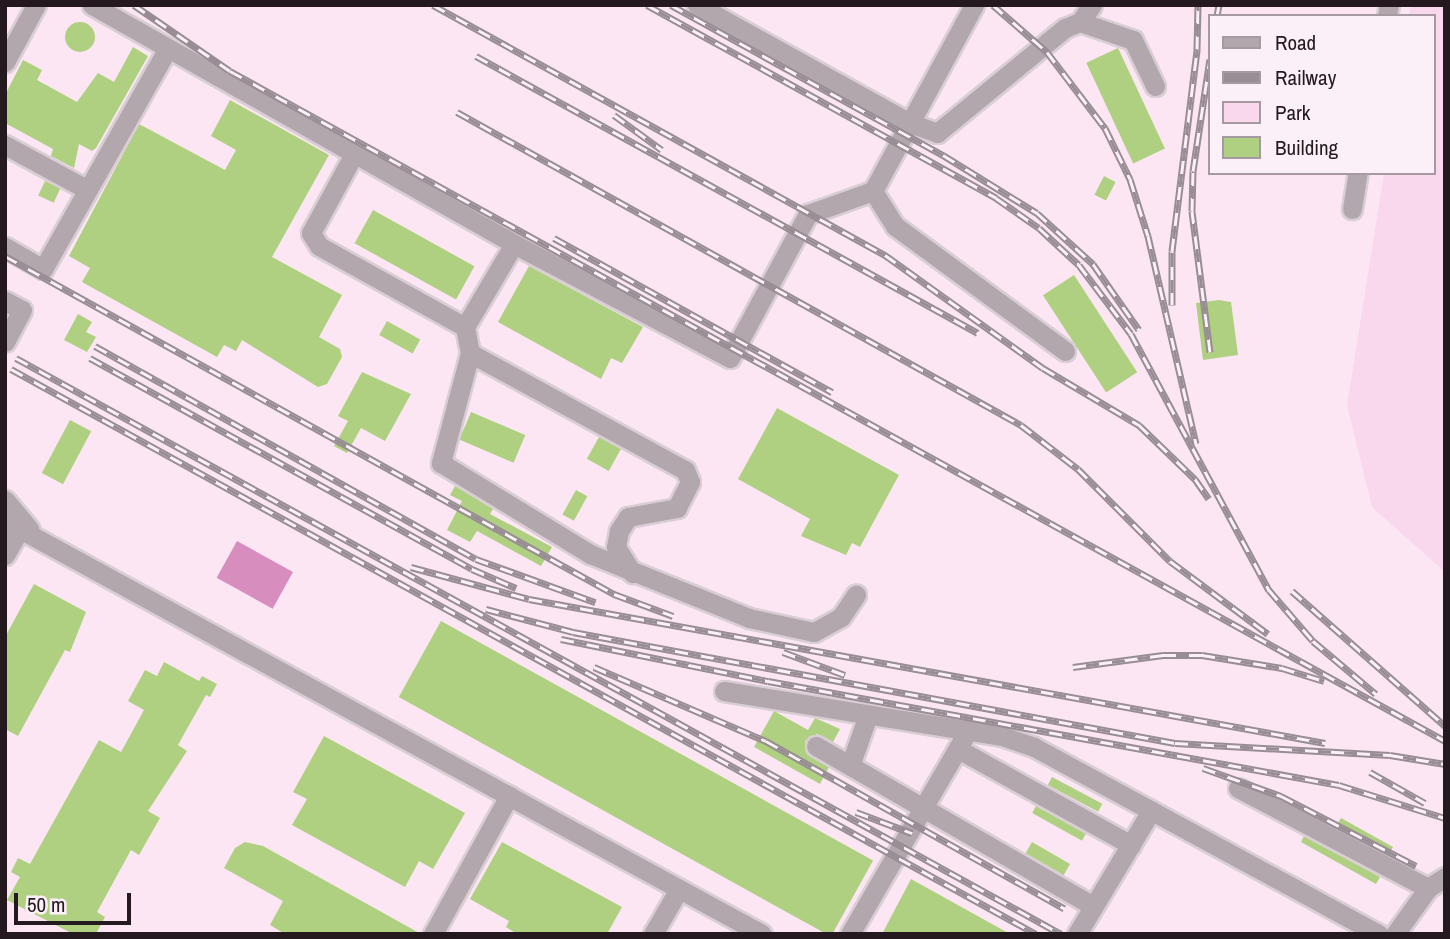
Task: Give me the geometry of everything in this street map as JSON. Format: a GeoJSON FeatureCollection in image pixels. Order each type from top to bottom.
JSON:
{"type":"FeatureCollection","features":[{"type":"Feature","properties":{"kind":"lane"},"geometry":{"type":"LineString","coordinates":[[5,62],[36,5]]}},
{"type":"Feature","properties":{"kind":"lane"},"geometry":{"type":"LineString","coordinates":[[92,5],[167,50],[514,244],[730,358],[762,292],[808,214],[873,191],[974,5]]}},
{"type":"Feature","properties":{"kind":"lane"},"geometry":{"type":"LineString","coordinates":[[697,5],[910,123],[937,133],[1065,28],[1080,22],[1093,5]]}},
{"type":"Feature","properties":{"kind":"lane"},"geometry":{"type":"LineString","coordinates":[[1080,22],[1133,40],[1155,86]]}},
{"type":"Feature","properties":{"kind":"lane"},"geometry":{"type":"LineString","coordinates":[[5,247],[43,269],[167,50]]}},
{"type":"Feature","properties":{"kind":"lane"},"geometry":{"type":"LineString","coordinates":[[5,145],[89,190]]}},
{"type":"Feature","properties":{"kind":"lane"},"geometry":{"type":"LineString","coordinates":[[354,155],[311,233],[319,246],[465,327]]}},
{"type":"Feature","properties":{"kind":"lane"},"geometry":{"type":"LineString","coordinates":[[1352,209],[1359,175]]}},
{"type":"Feature","properties":{"kind":"lane"},"geometry":{"type":"LineString","coordinates":[[873,191],[895,226],[1065,351]]}},
{"type":"Feature","properties":{"kind":"lane"},"geometry":{"type":"LineString","coordinates":[[514,244],[465,327],[470,353],[441,463],[521,515],[634,575],[749,618],[814,632],[841,617],[856,595]]}},
{"type":"Feature","properties":{"kind":"lane"},"geometry":{"type":"LineString","coordinates":[[5,301],[22,310],[5,342]]}},
{"type":"Feature","properties":{"kind":"lane"},"geometry":{"type":"LineString","coordinates":[[470,353],[685,470],[690,482],[677,508],[628,517],[619,531],[616,547],[622,564],[634,575]]}},
{"type":"Feature","properties":{"kind":"lane"},"geometry":{"type":"LineString","coordinates":[[5,500],[21,529],[762,934]]}},
{"type":"Feature","properties":{"kind":"lane"},"geometry":{"type":"LineString","coordinates":[[5,555],[21,529]]}},
{"type":"Feature","properties":{"kind":"lane"},"geometry":{"type":"LineString","coordinates":[[724,691],[868,715],[962,740],[1131,845]]}},
{"type":"Feature","properties":{"kind":"lane"},"geometry":{"type":"LineString","coordinates":[[850,766],[868,715]]}},
{"type":"Feature","properties":{"kind":"lane"},"geometry":{"type":"LineString","coordinates":[[962,740],[1002,736],[1034,747],[1378,934]]}},
{"type":"Feature","properties":{"kind":"lane"},"geometry":{"type":"LineString","coordinates":[[850,934],[962,740]]}},
{"type":"Feature","properties":{"kind":"lane"},"geometry":{"type":"LineString","coordinates":[[816,746],[1093,906]]}},
{"type":"Feature","properties":{"kind":"lane"},"geometry":{"type":"LineString","coordinates":[[1238,788],[1427,888]]}},
{"type":"Feature","properties":{"kind":"lane"},"geometry":{"type":"LineString","coordinates":[[433,934],[509,796]]}},
{"type":"Feature","properties":{"kind":"lane"},"geometry":{"type":"LineString","coordinates":[[1077,934],[1151,811]]}},
{"type":"Feature","properties":{"kind":"lane"},"geometry":{"type":"LineString","coordinates":[[1395,934],[1427,888],[1445,877]]}},
{"type":"Feature","properties":{"kind":"lane"},"geometry":{"type":"LineString","coordinates":[[653,934],[679,889]]}},
{"type":"Feature","properties":{"kind":"shaded area"},"geometry":{"type":"Polygon","coordinates":[[[5,5],[1411,5],[1409,14],[1208,14],[1208,175],[1384,175],[1347,405],[1445,572],[1445,934],[5,934],[5,5]]]}},
{"type":"Feature","properties":{"kind":"shaded area"},"geometry":{"type":"Polygon","coordinates":[[[237,541],[293,572],[273,609],[217,578],[237,541]]]}},
{"type":"Feature","properties":{"kind":"green space"},"geometry":{"type":"Polygon","coordinates":[[[1411,5],[1445,5],[1445,572],[1372,507],[1347,405],[1384,175],[1436,175],[1436,14],[1409,14],[1411,5]]]}},
{"type":"Feature","properties":{"kind":"building"},"geometry":{"type":"Polygon","coordinates":[[[80,22],[91,26],[95,37],[91,48],[80,52],[69,48],[65,37],[69,26],[80,22]]]}},
{"type":"Feature","properties":{"kind":"building"},"geometry":{"type":"Polygon","coordinates":[[[133,47],[148,56],[96,148],[92,151],[79,144],[74,168],[51,156],[53,149],[5,123],[5,95],[23,60],[42,70],[37,80],[77,102],[98,73],[114,82],[133,47]]]}},
{"type":"Feature","properties":{"kind":"building"},"geometry":{"type":"Polygon","coordinates":[[[1118,48],[1165,149],[1133,163],[1086,63],[1118,48]]]}},
{"type":"Feature","properties":{"kind":"building"},"geometry":{"type":"Polygon","coordinates":[[[230,100],[329,155],[272,257],[342,295],[319,337],[340,349],[342,357],[327,384],[318,387],[242,340],[236,351],[224,345],[217,357],[82,282],[90,268],[69,256],[139,124],[225,170],[236,150],[211,136],[230,100]]]}},
{"type":"Feature","properties":{"kind":"building"},"geometry":{"type":"Polygon","coordinates":[[[1104,176],[1116,182],[1106,201],[1094,195],[1104,176]]]}},
{"type":"Feature","properties":{"kind":"building"},"geometry":{"type":"Polygon","coordinates":[[[45,181],[60,188],[54,203],[38,196],[45,181]]]}},
{"type":"Feature","properties":{"kind":"building"},"geometry":{"type":"Polygon","coordinates":[[[373,210],[474,266],[456,299],[355,243],[373,210]]]}},
{"type":"Feature","properties":{"kind":"building"},"geometry":{"type":"Polygon","coordinates":[[[529,266],[643,327],[622,363],[611,358],[601,379],[498,322],[529,266]]]}},
{"type":"Feature","properties":{"kind":"building"},"geometry":{"type":"Polygon","coordinates":[[[1074,275],[1137,372],[1106,392],[1043,295],[1074,275]]]}},
{"type":"Feature","properties":{"kind":"building"},"geometry":{"type":"Polygon","coordinates":[[[1219,300],[1231,302],[1238,355],[1203,360],[1196,303],[1219,300]]]}},
{"type":"Feature","properties":{"kind":"building"},"geometry":{"type":"Polygon","coordinates":[[[78,314],[92,322],[86,332],[96,337],[87,352],[64,340],[78,314]]]}},
{"type":"Feature","properties":{"kind":"building"},"geometry":{"type":"Polygon","coordinates":[[[387,321],[420,339],[412,353],[379,335],[387,321]]]}},
{"type":"Feature","properties":{"kind":"building"},"geometry":{"type":"Polygon","coordinates":[[[362,372],[411,394],[385,441],[361,428],[347,453],[334,446],[348,421],[338,416],[362,372]]]}},
{"type":"Feature","properties":{"kind":"building"},"geometry":{"type":"Polygon","coordinates":[[[777,408],[899,475],[860,547],[852,543],[846,555],[801,536],[810,519],[738,479],[777,408]]]}},
{"type":"Feature","properties":{"kind":"building"},"geometry":{"type":"Polygon","coordinates":[[[471,412],[525,435],[514,463],[459,440],[471,412]]]}},
{"type":"Feature","properties":{"kind":"building"},"geometry":{"type":"Polygon","coordinates":[[[70,420],[91,431],[63,484],[42,473],[70,420]]]}},
{"type":"Feature","properties":{"kind":"building"},"geometry":{"type":"Polygon","coordinates":[[[599,437],[621,449],[609,471],[587,459],[599,437]]]}},
{"type":"Feature","properties":{"kind":"building"},"geometry":{"type":"Polygon","coordinates":[[[455,486],[493,509],[490,514],[552,547],[541,566],[477,531],[470,542],[447,530],[462,501],[450,495],[455,486]]]}},
{"type":"Feature","properties":{"kind":"building"},"geometry":{"type":"Polygon","coordinates":[[[576,490],[587,496],[574,521],[562,514],[576,490]]]}},
{"type":"Feature","properties":{"kind":"building"},"geometry":{"type":"Polygon","coordinates":[[[34,584],[86,612],[70,652],[65,650],[18,736],[5,729],[5,637],[34,584]]]}},
{"type":"Feature","properties":{"kind":"building"},"geometry":{"type":"Polygon","coordinates":[[[441,621],[873,860],[832,934],[826,934],[399,697],[441,621]]]}},
{"type":"Feature","properties":{"kind":"building"},"geometry":{"type":"Polygon","coordinates":[[[164,662],[199,681],[202,676],[217,684],[210,697],[206,695],[178,745],[187,751],[148,811],[160,818],[139,855],[131,850],[97,912],[105,917],[96,934],[73,934],[7,900],[20,877],[11,872],[18,858],[30,864],[99,740],[121,752],[144,710],[128,701],[145,670],[157,676],[164,662]]]}},
{"type":"Feature","properties":{"kind":"building"},"geometry":{"type":"Polygon","coordinates":[[[774,711],[808,730],[815,718],[840,729],[833,742],[817,734],[805,741],[806,753],[829,767],[820,784],[754,747],[774,711]]]}},
{"type":"Feature","properties":{"kind":"building"},"geometry":{"type":"Polygon","coordinates":[[[324,736],[465,813],[433,869],[419,861],[405,887],[292,825],[307,799],[293,792],[324,736]]]}},
{"type":"Feature","properties":{"kind":"building"},"geometry":{"type":"Polygon","coordinates":[[[1052,777],[1102,804],[1098,812],[1048,785],[1052,777]]]}},
{"type":"Feature","properties":{"kind":"building"},"geometry":{"type":"Polygon","coordinates":[[[1036,806],[1086,834],[1082,841],[1032,813],[1036,806]]]}},
{"type":"Feature","properties":{"kind":"building"},"geometry":{"type":"Polygon","coordinates":[[[1341,818],[1393,847],[1389,854],[1336,826],[1341,818]]]}},
{"type":"Feature","properties":{"kind":"building"},"geometry":{"type":"Polygon","coordinates":[[[1304,836],[1380,877],[1376,884],[1301,842],[1304,836]]]}},
{"type":"Feature","properties":{"kind":"building"},"geometry":{"type":"Polygon","coordinates":[[[245,842],[263,846],[421,934],[285,934],[270,925],[283,901],[224,868],[235,848],[245,842]]]}},
{"type":"Feature","properties":{"kind":"building"},"geometry":{"type":"Polygon","coordinates":[[[502,842],[622,907],[607,934],[517,934],[506,927],[509,921],[470,899],[502,842]]]}},
{"type":"Feature","properties":{"kind":"building"},"geometry":{"type":"Polygon","coordinates":[[[1032,842],[1070,864],[1064,875],[1026,853],[1032,842]]]}},
{"type":"Feature","properties":{"kind":"building"},"geometry":{"type":"Polygon","coordinates":[[[911,879],[1010,934],[882,934],[911,879]]]}},
{"type":"Feature","properties":{"kind":"railway"},"geometry":{"type":"LineString","coordinates":[[134,5],[230,71],[1445,741]]}},
{"type":"Feature","properties":{"kind":"railway"},"geometry":{"type":"LineString","coordinates":[[433,5],[885,255],[1043,368],[1139,425],[1195,479],[1209,499]]}},
{"type":"Feature","properties":{"kind":"railway"},"geometry":{"type":"LineString","coordinates":[[647,5],[996,198],[1039,228],[1079,265],[1131,334],[1269,590],[1313,641],[1376,694]]}},
{"type":"Feature","properties":{"kind":"railway"},"geometry":{"type":"LineString","coordinates":[[671,5],[943,155],[1037,213],[1093,264],[1139,330]]}},
{"type":"Feature","properties":{"kind":"railway"},"geometry":{"type":"LineString","coordinates":[[993,5],[1047,52],[1105,128],[1130,179],[1148,236],[1196,444]]}},
{"type":"Feature","properties":{"kind":"railway"},"geometry":{"type":"LineString","coordinates":[[1172,305],[1172,251],[1197,49],[1198,5]]}},
{"type":"Feature","properties":{"kind":"railway"},"geometry":{"type":"LineString","coordinates":[[1217,14],[1219,5]]}},
{"type":"Feature","properties":{"kind":"railway"},"geometry":{"type":"LineString","coordinates":[[476,56],[978,333]]}},
{"type":"Feature","properties":{"kind":"railway"},"geometry":{"type":"LineString","coordinates":[[1208,72],[1193,171],[1192,211],[1210,352]]}},
{"type":"Feature","properties":{"kind":"railway"},"geometry":{"type":"LineString","coordinates":[[457,112],[1021,425],[1078,469],[1170,561],[1268,634]]}},
{"type":"Feature","properties":{"kind":"railway"},"geometry":{"type":"LineString","coordinates":[[614,115],[662,150]]}},
{"type":"Feature","properties":{"kind":"railway"},"geometry":{"type":"LineString","coordinates":[[554,238],[832,392]]}},
{"type":"Feature","properties":{"kind":"railway"},"geometry":{"type":"LineString","coordinates":[[5,256],[614,594],[673,616]]}},
{"type":"Feature","properties":{"kind":"railway"},"geometry":{"type":"LineString","coordinates":[[95,346],[476,559],[595,602]]}},
{"type":"Feature","properties":{"kind":"railway"},"geometry":{"type":"LineString","coordinates":[[16,358],[1061,934]]}},
{"type":"Feature","properties":{"kind":"railway"},"geometry":{"type":"LineString","coordinates":[[90,358],[472,569],[516,588]]}},
{"type":"Feature","properties":{"kind":"railway"},"geometry":{"type":"LineString","coordinates":[[11,369],[1036,934]]}},
{"type":"Feature","properties":{"kind":"railway"},"geometry":{"type":"LineString","coordinates":[[411,567],[529,599],[1325,743]]}},
{"type":"Feature","properties":{"kind":"railway"},"geometry":{"type":"LineString","coordinates":[[1292,591],[1445,726]]}},
{"type":"Feature","properties":{"kind":"railway"},"geometry":{"type":"LineString","coordinates":[[486,609],[573,632],[1175,743],[1390,755],[1445,764]]}},
{"type":"Feature","properties":{"kind":"railway"},"geometry":{"type":"LineString","coordinates":[[561,639],[768,681],[1339,785],[1445,818]]}},
{"type":"Feature","properties":{"kind":"railway"},"geometry":{"type":"LineString","coordinates":[[783,652],[845,675]]}},
{"type":"Feature","properties":{"kind":"railway"},"geometry":{"type":"LineString","coordinates":[[1073,667],[1163,655],[1202,655],[1282,668],[1324,681]]}},
{"type":"Feature","properties":{"kind":"railway"},"geometry":{"type":"LineString","coordinates":[[594,667],[766,741],[1064,908]]}},
{"type":"Feature","properties":{"kind":"railway"},"geometry":{"type":"LineString","coordinates":[[1203,768],[1281,796],[1416,866]]}},
{"type":"Feature","properties":{"kind":"railway"},"geometry":{"type":"LineString","coordinates":[[1370,772],[1425,803]]}},
{"type":"Feature","properties":{"kind":"railway"},"geometry":{"type":"LineString","coordinates":[[856,812],[912,833]]}}]}
